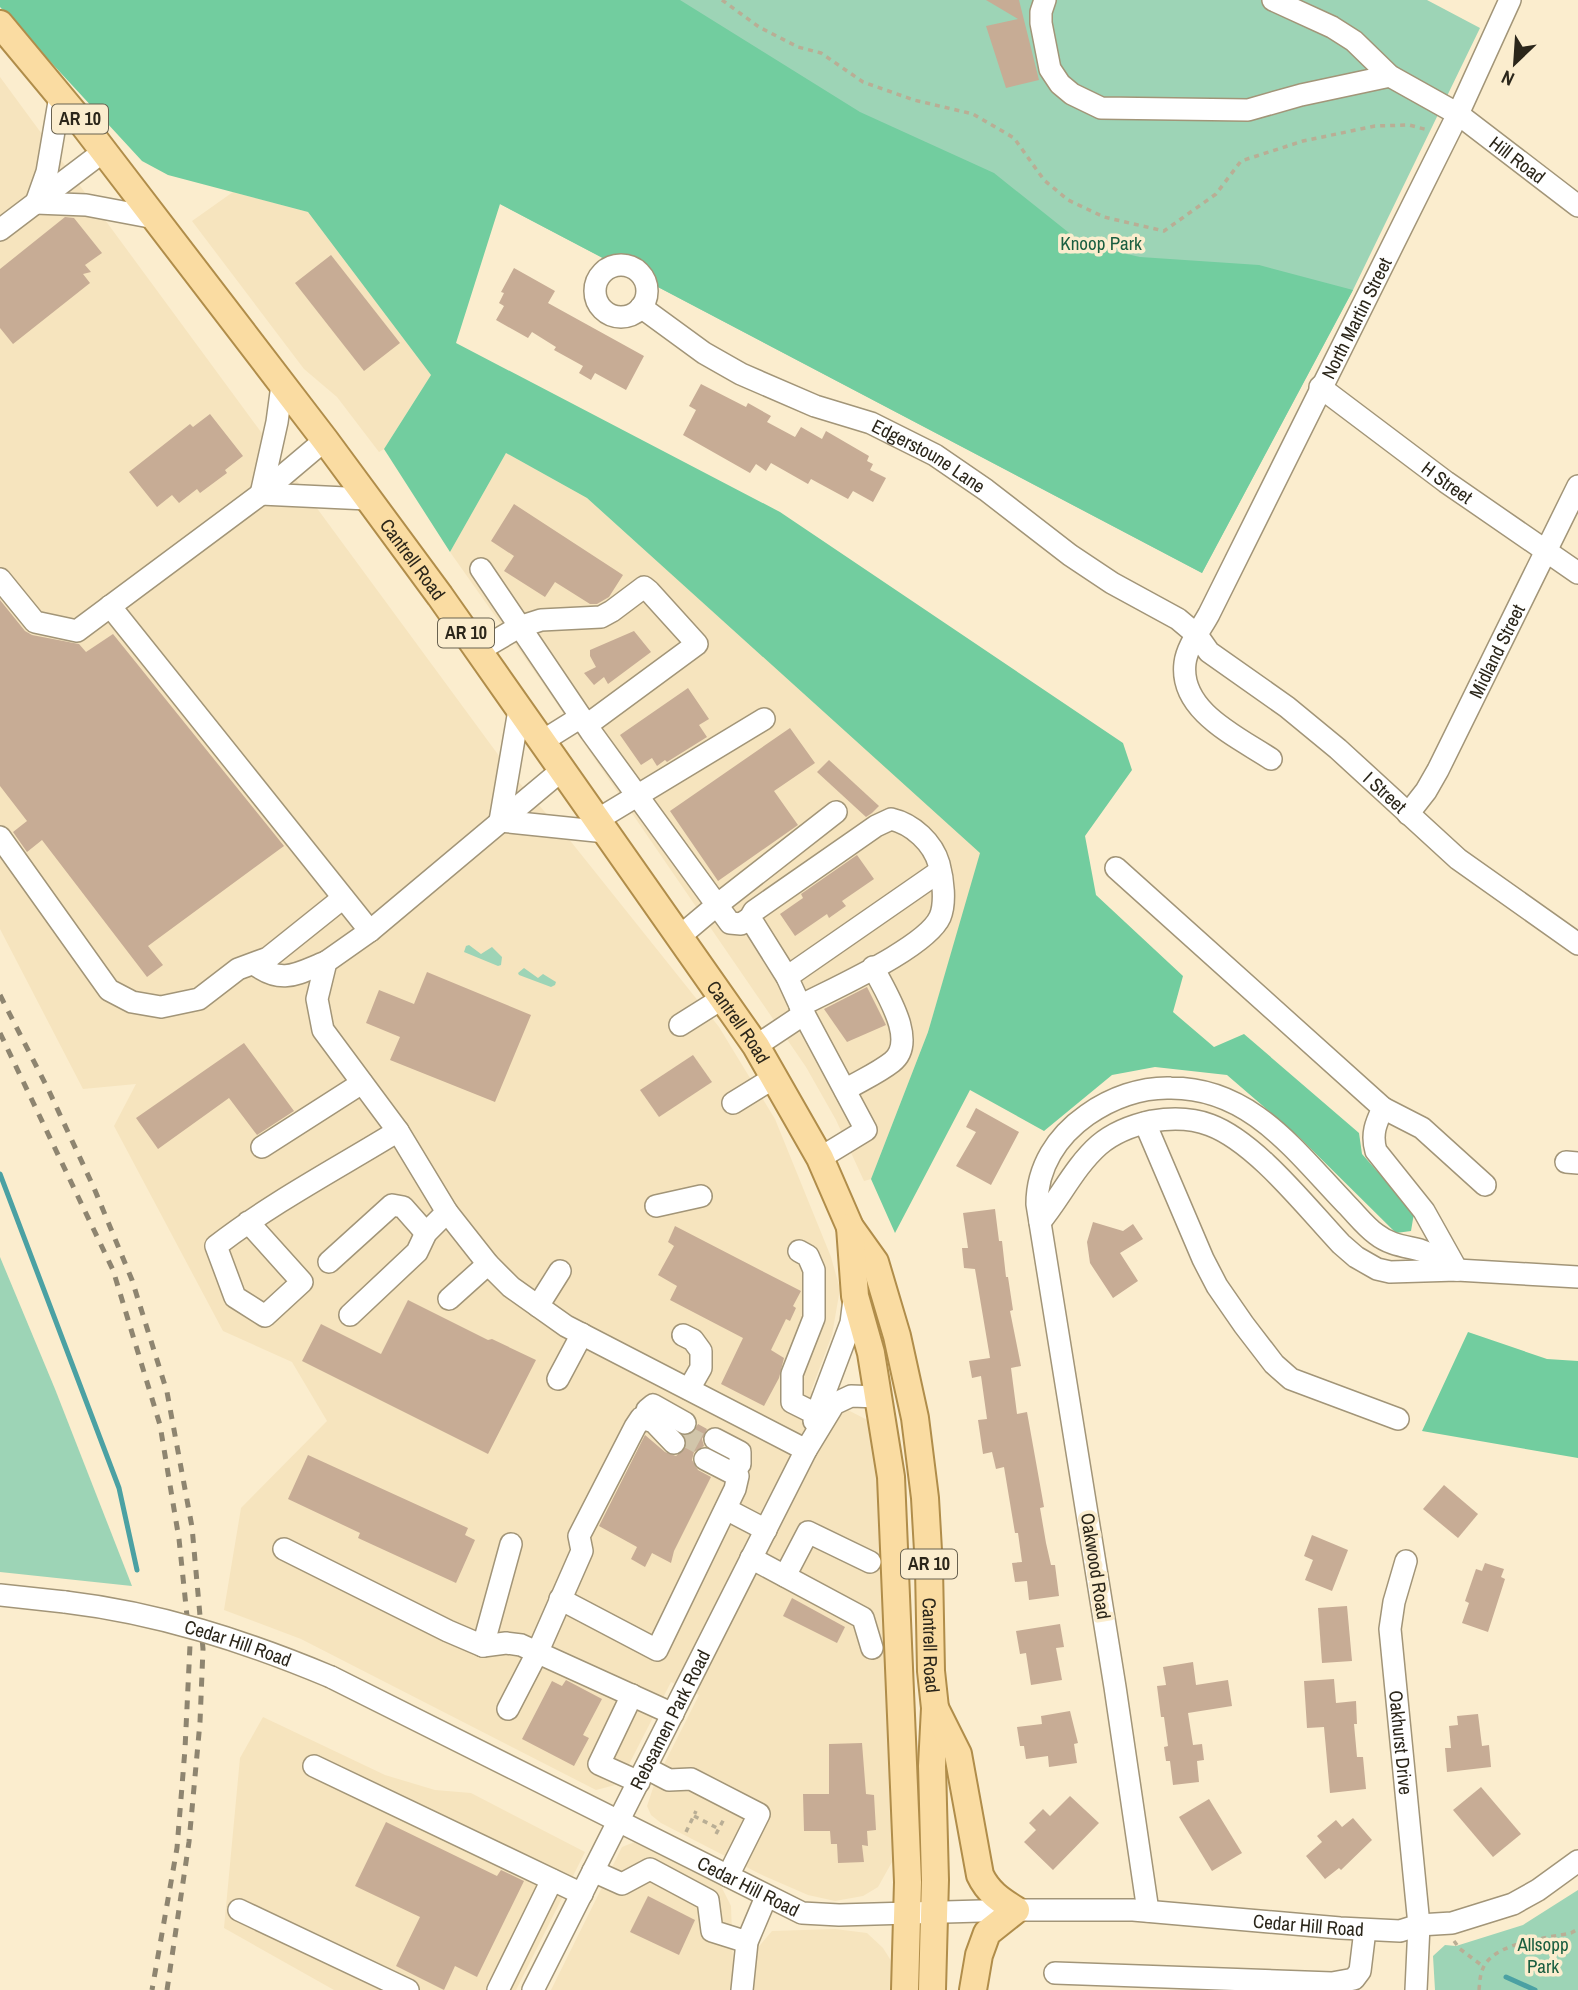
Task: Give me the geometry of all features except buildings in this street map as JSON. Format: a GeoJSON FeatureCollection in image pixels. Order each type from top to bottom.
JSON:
{"type":"FeatureCollection","features":[{"type":"Feature","properties":{"kind":"main road","name":"Cantrell Road"},"geometry":{"type":"LineString","coordinates":[[0,24],[61,96],[325,440],[562,769],[756,1046],[820,1158],[850,1227],[875,1262],[897,1336],[922,1463],[935,1709],[932,1766],[932,1990]]}},
{"type":"Feature","properties":{"kind":"main road","name":"Cantrell Road"},"geometry":{"type":"LineString","coordinates":[[850,1227],[855,1296],[880,1397],[891,1477],[907,1868],[905,1990]]}},
{"type":"Feature","properties":{"kind":"main road"},"geometry":{"type":"LineString","coordinates":[[935,1709],[958,1754],[980,1875],[995,1896],[1016,1910],[987,1933],[979,1955],[973,1990]]}},
{"type":"Feature","properties":{"kind":"street"},"geometry":{"type":"LineString","coordinates":[[1045,0],[1041,23],[1050,69],[1060,84],[1072,94],[1101,108],[1248,110],[1390,76]]}},
{"type":"Feature","properties":{"kind":"street","name":"Hill Road"},"geometry":{"type":"LineString","coordinates":[[1273,0],[1332,27],[1354,41],[1390,76],[1458,114],[1578,206]]}},
{"type":"Feature","properties":{"kind":"street","name":"North Martin Street"},"geometry":{"type":"LineString","coordinates":[[1271,759],[1207,716],[1193,699],[1186,681],[1185,664],[1197,635],[1446,139],[1510,0]]}},
{"type":"Feature","properties":{"kind":"street"},"geometry":{"type":"LineString","coordinates":[[36,202],[47,172],[61,96]]}},
{"type":"Feature","properties":{"kind":"street"},"geometry":{"type":"LineString","coordinates":[[0,230],[104,152]]}},
{"type":"Feature","properties":{"kind":"street"},"geometry":{"type":"LineString","coordinates":[[36,202],[86,205],[155,218]]}},
{"type":"Feature","properties":{"kind":"street","name":"Edgerstoune Lane"},"geometry":{"type":"LineString","coordinates":[[641,307],[704,353],[741,374],[815,406],[870,423],[935,455],[986,490],[1070,555],[1112,583],[1178,619],[1197,635]]}},
{"type":"Feature","properties":{"kind":"street"},"geometry":{"type":"LineString","coordinates":[[261,494],[282,386]]}},
{"type":"Feature","properties":{"kind":"street","name":"H Street"},"geometry":{"type":"LineString","coordinates":[[1321,387],[1545,553],[1578,573]]}},
{"type":"Feature","properties":{"kind":"street"},"geometry":{"type":"LineString","coordinates":[[0,579],[35,622],[77,631],[261,494],[325,440]]}},
{"type":"Feature","properties":{"kind":"street","name":"Midland Street"},"geometry":{"type":"LineString","coordinates":[[1408,814],[1438,770],[1578,486]]}},
{"type":"Feature","properties":{"kind":"street"},"geometry":{"type":"LineString","coordinates":[[261,494],[366,499]]}},
{"type":"Feature","properties":{"kind":"street"},"geometry":{"type":"LineString","coordinates":[[481,569],[584,721],[730,923],[741,924],[750,918],[754,911],[876,826],[891,819],[907,825],[936,852],[943,898],[941,916],[923,938],[802,1010],[756,1046]]}},
{"type":"Feature","properties":{"kind":"street"},"geometry":{"type":"LineString","coordinates":[[478,651],[519,627],[541,620],[601,617],[644,587],[698,644],[584,721],[541,742]]}},
{"type":"Feature","properties":{"kind":"street"},"geometry":{"type":"LineString","coordinates":[[110,606],[370,931]]}},
{"type":"Feature","properties":{"kind":"street","name":"I Street"},"geometry":{"type":"LineString","coordinates":[[1197,635],[1209,652],[1287,707],[1387,793],[1458,859],[1578,944]]}},
{"type":"Feature","properties":{"kind":"street"},"geometry":{"type":"LineString","coordinates":[[500,821],[519,710]]}},
{"type":"Feature","properties":{"kind":"street"},"geometry":{"type":"LineString","coordinates":[[500,821],[601,826],[639,796],[764,719]]}},
{"type":"Feature","properties":{"kind":"street"},"geometry":{"type":"LineString","coordinates":[[254,964],[269,974],[292,976],[326,962],[370,931],[562,769]]}},
{"type":"Feature","properties":{"kind":"street"},"geometry":{"type":"LineString","coordinates":[[679,937],[836,812]]}},
{"type":"Feature","properties":{"kind":"street"},"geometry":{"type":"LineString","coordinates":[[0,836],[109,990],[132,1002],[161,1007],[200,999],[238,969],[268,958],[343,898]]}},
{"type":"Feature","properties":{"kind":"street"},"geometry":{"type":"LineString","coordinates":[[1116,868],[1383,1108],[1422,1128],[1485,1185]]}},
{"type":"Feature","properties":{"kind":"street"},"geometry":{"type":"LineString","coordinates":[[787,978],[940,871]]}},
{"type":"Feature","properties":{"kind":"street"},"geometry":{"type":"LineString","coordinates":[[750,918],[787,978],[866,1130],[820,1158]]}},
{"type":"Feature","properties":{"kind":"street"},"geometry":{"type":"LineString","coordinates":[[326,962],[317,999],[323,1030],[437,1180],[447,1212],[488,1264],[511,1287],[582,1334],[806,1450]]}},
{"type":"Feature","properties":{"kind":"street"},"geometry":{"type":"LineString","coordinates":[[845,1090],[893,1061],[902,1048],[904,1035],[873,967]]}},
{"type":"Feature","properties":{"kind":"street"},"geometry":{"type":"LineString","coordinates":[[680,1025],[723,998]]}},
{"type":"Feature","properties":{"kind":"street"},"geometry":{"type":"LineString","coordinates":[[733,1103],[775,1077]]}},
{"type":"Feature","properties":{"kind":"street"},"geometry":{"type":"LineString","coordinates":[[262,1147],[362,1083]]}},
{"type":"Feature","properties":{"kind":"street","name":"Oakwood Road"},"geometry":{"type":"LineString","coordinates":[[1148,1911],[1040,1222],[1037,1194],[1041,1174],[1050,1154],[1078,1121],[1107,1102],[1163,1087],[1207,1092],[1232,1100],[1265,1121],[1375,1233],[1404,1248],[1421,1250],[1457,1270]]}},
{"type":"Feature","properties":{"kind":"street"},"geometry":{"type":"LineString","coordinates":[[1383,1108],[1374,1129],[1376,1151],[1424,1211],[1457,1270]]}},
{"type":"Feature","properties":{"kind":"street","name":"Oakwood Road"},"geometry":{"type":"LineString","coordinates":[[1040,1222],[1097,1147],[1130,1127],[1185,1120],[1199,1122],[1224,1132],[1254,1154],[1341,1244],[1356,1257],[1377,1269],[1403,1273],[1457,1270],[1578,1277]]}},
{"type":"Feature","properties":{"kind":"street"},"geometry":{"type":"LineString","coordinates":[[1145,1123],[1203,1259],[1237,1315],[1274,1364],[1291,1379],[1398,1419]]}},
{"type":"Feature","properties":{"kind":"street"},"geometry":{"type":"LineString","coordinates":[[248,1222],[398,1131]]}},
{"type":"Feature","properties":{"kind":"street"},"geometry":{"type":"LineString","coordinates":[[656,1206],[701,1196]]}},
{"type":"Feature","properties":{"kind":"street"},"geometry":{"type":"LineString","coordinates":[[330,1262],[392,1205],[403,1207],[426,1233]]}},
{"type":"Feature","properties":{"kind":"street"},"geometry":{"type":"LineString","coordinates":[[350,1315],[417,1252],[426,1233],[447,1212]]}},
{"type":"Feature","properties":{"kind":"street"},"geometry":{"type":"LineString","coordinates":[[799,1251],[808,1256],[814,1269],[814,1318],[792,1374],[792,1402],[816,1414]]}},
{"type":"Feature","properties":{"kind":"street"},"geometry":{"type":"LineString","coordinates":[[449,1299],[488,1264]]}},
{"type":"Feature","properties":{"kind":"street"},"geometry":{"type":"LineString","coordinates":[[538,1306],[560,1271]]}},
{"type":"Feature","properties":{"kind":"street","name":"Rebsamen Park Road"},"geometry":{"type":"LineString","coordinates":[[806,1450],[816,1414],[851,1323],[855,1296]]}},
{"type":"Feature","properties":{"kind":"street"},"geometry":{"type":"LineString","coordinates":[[558,1379],[582,1334]]}},
{"type":"Feature","properties":{"kind":"street"},"geometry":{"type":"LineString","coordinates":[[683,1335],[693,1340],[701,1351],[701,1368],[689,1390]]}},
{"type":"Feature","properties":{"kind":"street","name":"Rebsamen Park Road"},"geometry":{"type":"LineString","coordinates":[[533,1990],[806,1450],[834,1404],[851,1396],[880,1397]]}},
{"type":"Feature","properties":{"kind":"street"},"geometry":{"type":"LineString","coordinates":[[509,1709],[582,1551],[579,1536],[644,1414],[654,1422],[680,1433]]}},
{"type":"Feature","properties":{"kind":"street"},"geometry":{"type":"LineString","coordinates":[[560,1600],[657,1650],[726,1509],[738,1476],[710,1449]]}},
{"type":"Feature","properties":{"kind":"street"},"geometry":{"type":"LineString","coordinates":[[726,1509],[766,1530]]}},
{"type":"Feature","properties":{"kind":"street"},"geometry":{"type":"LineString","coordinates":[[785,1576],[808,1532],[870,1562]]}},
{"type":"Feature","properties":{"kind":"street"},"geometry":{"type":"LineString","coordinates":[[483,1646],[511,1544]]}},
{"type":"Feature","properties":{"kind":"street"},"geometry":{"type":"LineString","coordinates":[[284,1549],[483,1646],[506,1643],[538,1651],[673,1714]]}},
{"type":"Feature","properties":{"kind":"street"},"geometry":{"type":"LineString","coordinates":[[751,1558],[863,1618],[872,1648]]}},
{"type":"Feature","properties":{"kind":"street","name":"Oakhurst Drive"},"geometry":{"type":"LineString","coordinates":[[1406,1561],[1394,1602],[1390,1629],[1419,1925],[1416,1990]]}},
{"type":"Feature","properties":{"kind":"street","name":"Cedar Hill Road"},"geometry":{"type":"LineString","coordinates":[[0,1595],[128,1611],[195,1628],[274,1653],[331,1677],[802,1913],[1148,1911],[1401,1931],[1419,1925],[1452,1923],[1513,1904],[1538,1890],[1578,1861]]}},
{"type":"Feature","properties":{"kind":"street"},"geometry":{"type":"LineString","coordinates":[[632,1695],[599,1764],[669,1780],[691,1779],[759,1814],[728,1876]]}},
{"type":"Feature","properties":{"kind":"street"},"geometry":{"type":"LineString","coordinates":[[314,1766],[582,1894]]}},
{"type":"Feature","properties":{"kind":"street"},"geometry":{"type":"LineString","coordinates":[[664,1875],[677,1850]]}},
{"type":"Feature","properties":{"kind":"street"},"geometry":{"type":"LineString","coordinates":[[593,1871],[622,1884],[650,1868],[708,1900],[712,1931],[747,1942]]}},
{"type":"Feature","properties":{"kind":"street"},"geometry":{"type":"LineString","coordinates":[[498,1990],[552,1880]]}},
{"type":"Feature","properties":{"kind":"street"},"geometry":{"type":"LineString","coordinates":[[742,1990],[747,1942],[766,1897]]}},
{"type":"Feature","properties":{"kind":"street"},"geometry":{"type":"LineString","coordinates":[[239,1910],[408,1990]]}},
{"type":"Feature","properties":{"kind":"street"},"geometry":{"type":"LineString","coordinates":[[1055,1973],[1332,1983],[1354,1979],[1360,1971],[1365,1930]]}},
{"type":"Feature","properties":{"kind":"path"},"geometry":{"type":"LineString","coordinates":[[722,0],[759,27],[798,47],[821,53],[863,82],[914,100],[973,114],[984,120],[1014,138],[1044,180],[1068,200],[1104,217],[1164,231],[1216,194],[1241,161],[1303,141],[1375,126],[1409,125],[1429,130],[1446,139]]}},
{"type":"Feature","properties":{"kind":"path"},"geometry":{"type":"LineString","coordinates":[[677,1850],[695,1814],[719,1829]]}},
{"type":"Feature","properties":{"kind":"path"},"geometry":{"type":"LineString","coordinates":[[1479,1990],[1488,1960],[1506,1947],[1571,1933],[1578,1929]]}},
{"type":"Feature","properties":{"kind":"path"},"geometry":{"type":"LineString","coordinates":[[1461,1938],[1453,1940],[1460,1949],[1484,1967]]}},
{"type":"Feature","properties":{"kind":"shaded area"},"geometry":{"type":"Polygon","coordinates":[[[0,77],[516,779],[572,843],[719,1027],[775,1119],[831,1257],[840,1289],[832,1335],[811,1391],[875,1424],[886,1538],[892,1862],[878,1887],[863,1896],[835,1901],[808,1895],[760,1874],[661,1823],[651,1815],[647,1806],[655,1782],[699,1695],[671,1682],[619,1784],[596,1790],[301,1639],[224,1610],[241,1508],[327,1421],[292,1362],[223,1331],[114,1126],[136,1084],[83,1089],[0,929],[0,77]]]}},
{"type":"Feature","properties":{"kind":"shaded area"},"geometry":{"type":"Polygon","coordinates":[[[233,192],[308,212],[431,375],[384,449],[379,452],[337,397],[304,369],[192,221],[233,192]]]}},
{"type":"Feature","properties":{"kind":"shaded area"},"geometry":{"type":"Polygon","coordinates":[[[506,453],[587,498],[981,853],[928,1032],[871,1179],[864,1181],[836,1120],[806,1067],[450,552],[506,453]]]}},
{"type":"Feature","properties":{"kind":"shaded area"},"geometry":{"type":"Polygon","coordinates":[[[263,1717],[385,1775],[435,1790],[471,1793],[585,1852],[516,1990],[334,1990],[224,1928],[240,1758],[263,1717]]]}},
{"type":"Feature","properties":{"kind":"shaded area"},"geometry":{"type":"Polygon","coordinates":[[[637,1841],[696,1868],[721,1886],[731,1906],[734,1990],[551,1990],[622,1847],[637,1841]]]}},
{"type":"Feature","properties":{"kind":"shaded area"},"geometry":{"type":"Polygon","coordinates":[[[835,1929],[867,1933],[883,1948],[895,1967],[896,1990],[750,1990],[755,1951],[772,1931],[835,1929]]]}},
{"type":"Feature","properties":{"kind":"green space","name":"Knoop Park"},"geometry":{"type":"Polygon","coordinates":[[[0,0],[1427,0],[1480,28],[1353,290],[1202,573],[500,204],[0,0]]]}},
{"type":"Feature","properties":{"kind":"green space","name":"Knoop Park"},"geometry":{"type":"Polygon","coordinates":[[[0,0],[680,0],[860,112],[994,173],[1083,244],[1140,257],[1259,265],[1353,290],[1202,573],[500,204],[456,343],[780,512],[1123,743],[1132,770],[1085,836],[1096,895],[1183,976],[1173,1012],[1214,1047],[1244,1034],[1359,1133],[1362,1154],[1414,1213],[1411,1231],[1396,1233],[1299,1137],[1227,1075],[1155,1067],[1112,1075],[1044,1131],[970,1090],[895,1233],[871,1179],[928,1032],[980,853],[587,498],[506,453],[450,552],[384,449],[431,375],[308,212],[168,175],[142,161],[0,7],[0,0]]]}},
{"type":"Feature","properties":{"kind":"green space"},"geometry":{"type":"Polygon","coordinates":[[[469,945],[481,954],[492,947],[502,957],[501,965],[464,952],[469,945]]]}},
{"type":"Feature","properties":{"kind":"green space"},"geometry":{"type":"Polygon","coordinates":[[[524,968],[538,978],[543,974],[556,982],[555,985],[551,987],[519,975],[524,968]]]}},
{"type":"Feature","properties":{"kind":"green space"},"geometry":{"type":"Polygon","coordinates":[[[0,1257],[55,1389],[132,1586],[0,1572],[0,1257]]]}},
{"type":"Feature","properties":{"kind":"green space"},"geometry":{"type":"Polygon","coordinates":[[[1468,1332],[1547,1359],[1578,1361],[1578,1458],[1422,1431],[1468,1332]]]}},
{"type":"Feature","properties":{"kind":"green space","name":"Allsopp Park"},"geometry":{"type":"Polygon","coordinates":[[[1578,1890],[1578,1990],[1435,1990],[1433,1956],[1445,1945],[1456,1946],[1523,1925],[1578,1890]]]}},
{"type":"Feature","properties":{"kind":"waterway"},"geometry":{"type":"LineString","coordinates":[[0,1174],[119,1488],[137,1570]]}},
{"type":"Feature","properties":{"kind":"waterway"},"geometry":{"type":"LineString","coordinates":[[1506,1977],[1535,1990]]}},
{"type":"Feature","properties":{"kind":"tunnel"},"geometry":{"type":"LineString","coordinates":[[680,1433],[710,1449]]}},
{"type":"Feature","properties":{"kind":"railway"},"geometry":{"type":"LineString","coordinates":[[0,995],[94,1188],[132,1280],[167,1392],[192,1527],[203,1649],[200,1722],[189,1842],[167,1990]]}},
{"type":"Feature","properties":{"kind":"railway"},"geometry":{"type":"LineString","coordinates":[[0,1033],[113,1270],[160,1425],[179,1539],[190,1645],[185,1749],[177,1848],[152,1990]]}}]}
